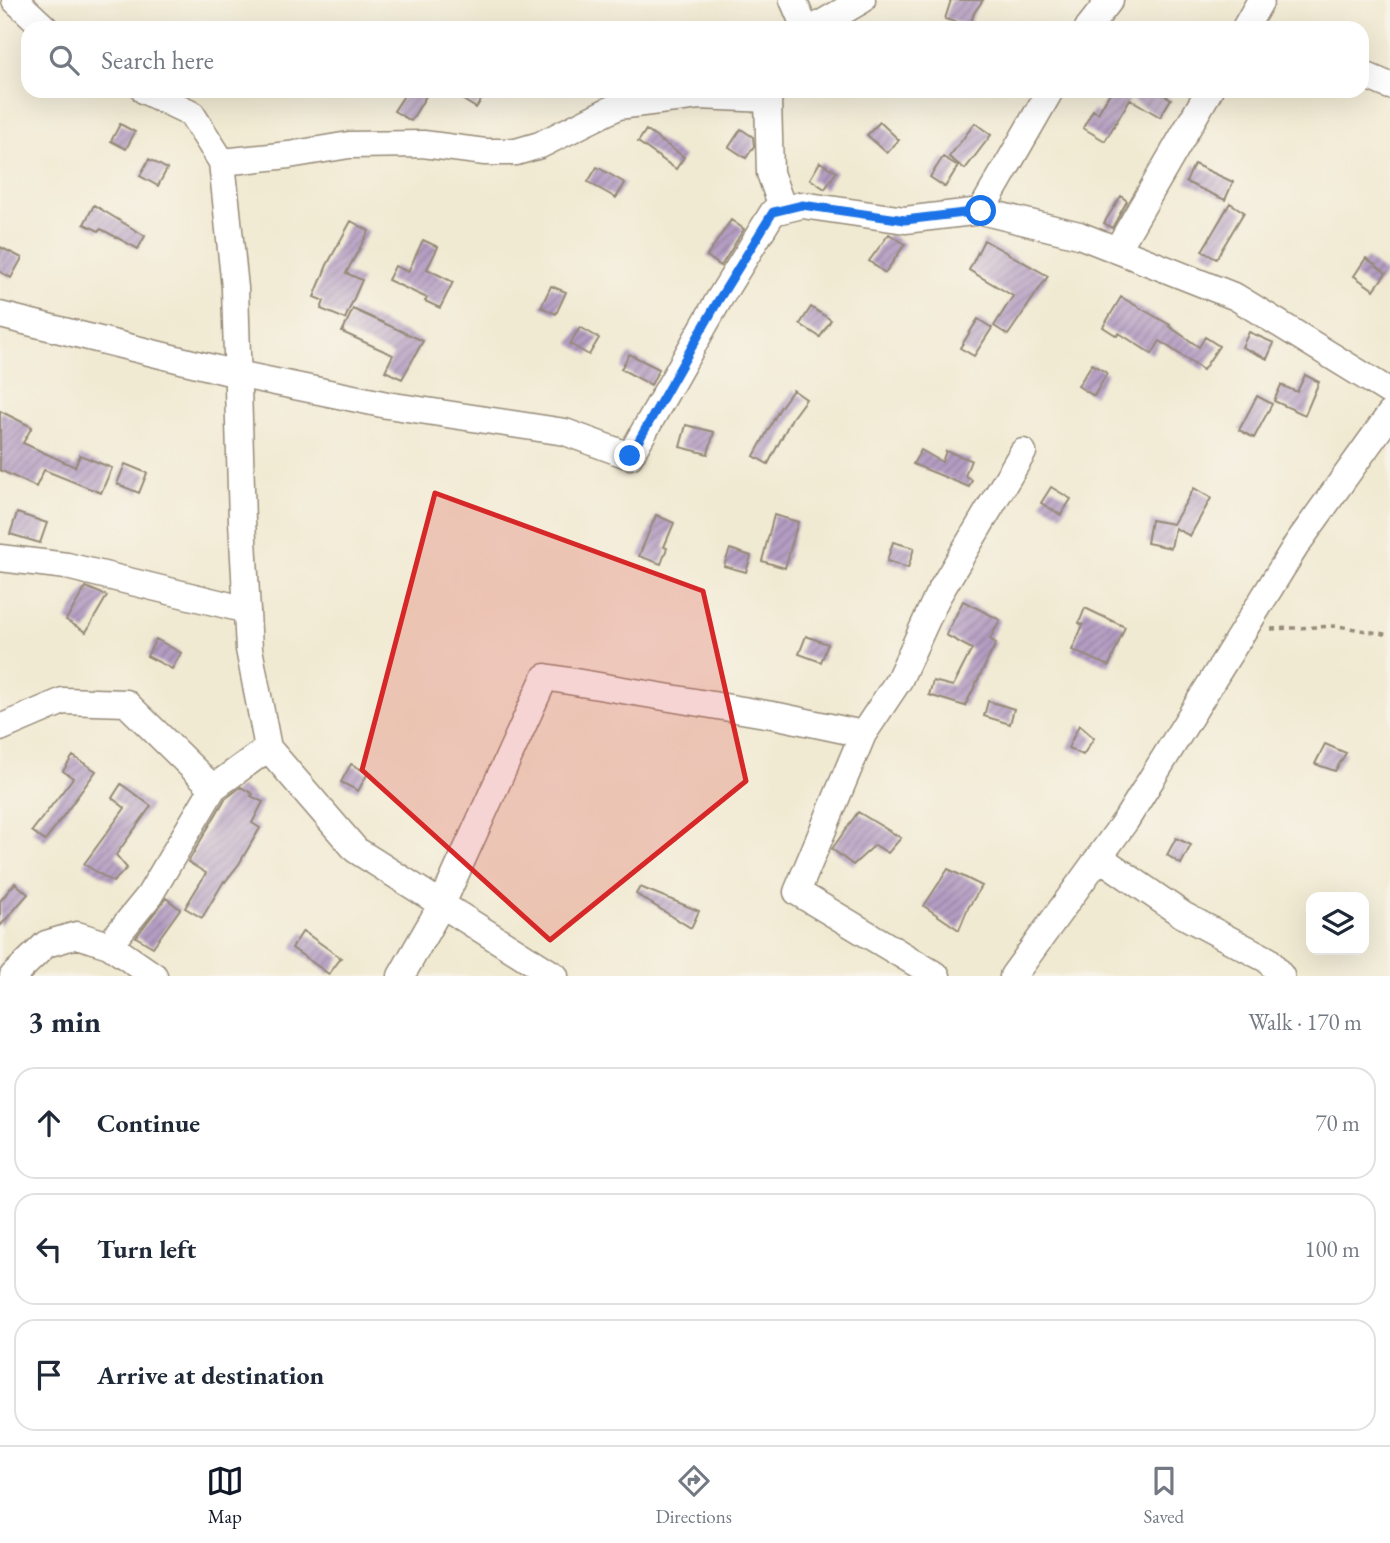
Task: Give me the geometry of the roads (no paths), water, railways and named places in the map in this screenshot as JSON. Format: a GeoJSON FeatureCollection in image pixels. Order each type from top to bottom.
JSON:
{"type":"FeatureCollection","features":[{"type":"Feature","properties":{"kind":"street"},"geometry":{"type":"LineString","coordinates":[[15,0],[38,21]]}},
{"type":"Feature","properties":{"kind":"street"},"geometry":{"type":"LineString","coordinates":[[793,0],[802,21]]}},
{"type":"Feature","properties":{"kind":"street"},"geometry":{"type":"LineString","coordinates":[[826,21],[862,0]]}},
{"type":"Feature","properties":{"kind":"street"},"geometry":{"type":"LineString","coordinates":[[1094,21],[1110,0]]}},
{"type":"Feature","properties":{"kind":"street"},"geometry":{"type":"LineString","coordinates":[[1249,21],[1261,0]]}},
{"type":"Feature","properties":{"kind":"street"},"geometry":{"type":"LineString","coordinates":[[1369,77],[1390,86]]}},
{"type":"Feature","properties":{"kind":"street"},"geometry":{"type":"LineString","coordinates":[[160,98],[191,113],[222,162],[235,288],[249,649],[268,748],[356,850],[555,976]]}},
{"type":"Feature","properties":{"kind":"street"},"geometry":{"type":"LineString","coordinates":[[222,162],[349,145],[424,144],[485,152],[516,152],[540,145],[618,106],[683,98]]}},
{"type":"Feature","properties":{"kind":"street"},"geometry":{"type":"LineString","coordinates":[[770,98],[770,173],[783,209]]}},
{"type":"Feature","properties":{"kind":"street"},"geometry":{"type":"LineString","coordinates":[[981,211],[1045,98]]}},
{"type":"Feature","properties":{"kind":"street"},"geometry":{"type":"LineString","coordinates":[[1117,250],[1205,98]]}},
{"type":"Feature","properties":{"kind":"street"},"geometry":{"type":"LineString","coordinates":[[0,315],[237,374],[387,405],[565,432],[630,456],[718,301],[773,212],[802,205],[905,220],[981,211],[1079,235],[1236,298],[1390,392]]}},
{"type":"Feature","properties":{"kind":"street"},"geometry":{"type":"LineString","coordinates":[[1013,976],[1126,820],[1297,544],[1390,414]]}},
{"type":"Feature","properties":{"kind":"street"},"geometry":{"type":"LineString","coordinates":[[937,976],[797,892],[863,734],[899,680],[937,597],[1023,452]]}},
{"type":"Feature","properties":{"kind":"street"},"geometry":{"type":"LineString","coordinates":[[0,558],[67,566],[247,610]]}},
{"type":"Feature","properties":{"kind":"street"},"geometry":{"type":"LineString","coordinates":[[401,976],[442,904],[545,677],[778,716],[863,734]]}},
{"type":"Feature","properties":{"kind":"street"},"geometry":{"type":"LineString","coordinates":[[0,728],[63,701],[126,703],[213,788]]}},
{"type":"Feature","properties":{"kind":"street"},"geometry":{"type":"LineString","coordinates":[[109,945],[149,896],[213,788],[268,748]]}},
{"type":"Feature","properties":{"kind":"street"},"geometry":{"type":"LineString","coordinates":[[1099,857],[1183,915],[1268,960],[1281,976]]}},
{"type":"Feature","properties":{"kind":"street"},"geometry":{"type":"LineString","coordinates":[[13,976],[46,944],[77,935],[109,945],[145,974]]}}]}
